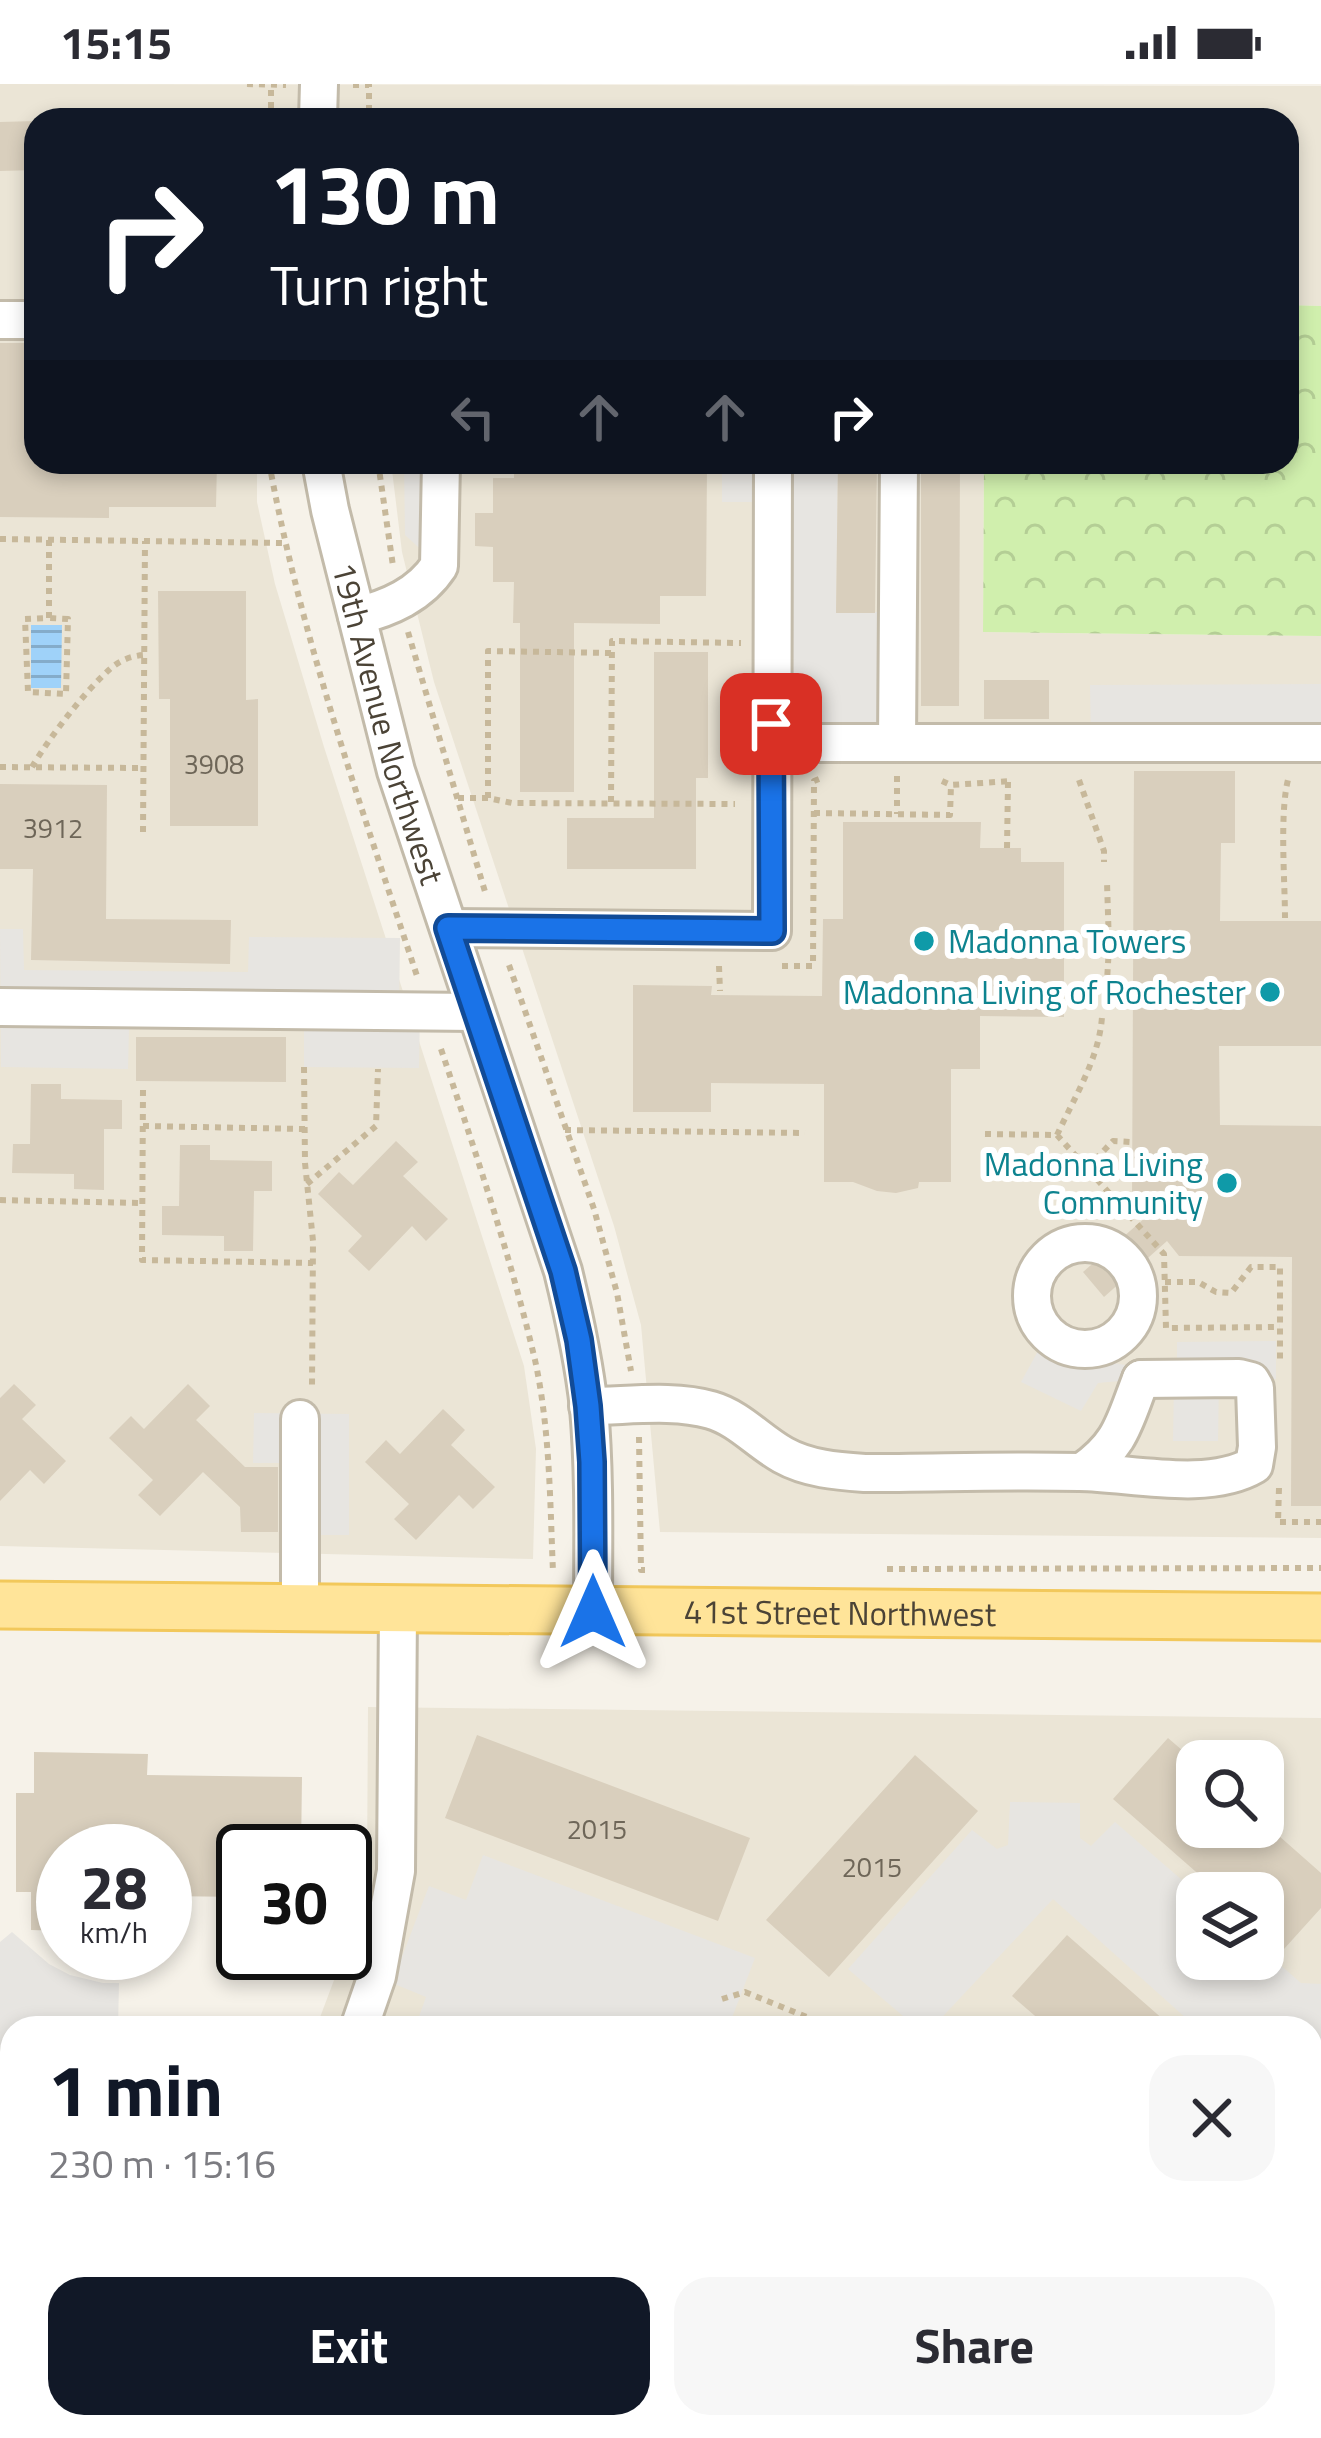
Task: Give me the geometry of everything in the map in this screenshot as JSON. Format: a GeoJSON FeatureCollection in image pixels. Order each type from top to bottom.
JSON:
{"type":"FeatureCollection","features":[{"type":"Feature","properties":{"kind":"main road","name":"41st Street Northwest"},"geometry":{"type":"LineString","coordinates":[[0,1606],[1321,1617]]}},
{"type":"Feature","properties":{"kind":"street","name":"19th Avenue Northwest"},"geometry":{"type":"LineString","coordinates":[[323,474],[396,770],[563,1271],[588,1406],[593,1612]]}},
{"type":"Feature","properties":{"kind":"street"},"geometry":{"type":"LineString","coordinates":[[357,616],[400,602],[432,578],[439,566],[441,474]]}},
{"type":"Feature","properties":{"kind":"street"},"geometry":{"type":"LineString","coordinates":[[448,928],[772,931],[773,474]]}},
{"type":"Feature","properties":{"kind":"street"},"geometry":{"type":"LineString","coordinates":[[897,757],[899,474]]}},
{"type":"Feature","properties":{"kind":"street"},"geometry":{"type":"LineString","coordinates":[[771,742],[897,757],[1308,753]]}},
{"type":"Feature","properties":{"kind":"street"},"geometry":{"type":"LineString","coordinates":[[0,1007],[475,1012]]}},
{"type":"Feature","properties":{"kind":"street"},"geometry":{"type":"LineString","coordinates":[[1112,1341],[1141,1379]]}},
{"type":"Feature","properties":{"kind":"street"},"geometry":{"type":"LineString","coordinates":[[1082,1472],[1106,1456],[1118,1438],[1141,1379]]}},
{"type":"Feature","properties":{"kind":"street"},"geometry":{"type":"LineString","coordinates":[[588,1406],[712,1410],[733,1419],[782,1455],[836,1471],[1218,1478],[1254,1465],[1256,1408],[1250,1381],[1141,1379]]}},
{"type":"Feature","properties":{"kind":"street"},"geometry":{"type":"LineString","coordinates":[[301,1419],[301,1609]]}},
{"type":"Feature","properties":{"kind":"street"},"geometry":{"type":"LineString","coordinates":[[363,2016],[377,1976],[396,1871],[398,1610]]}},
{"type":"Feature","properties":{"kind":"path"},"geometry":{"type":"LineString","coordinates":[[247,84],[271,84]]}},
{"type":"Feature","properties":{"kind":"path"},"geometry":{"type":"LineString","coordinates":[[271,474],[284,543],[372,841],[496,1219],[536,1364],[549,1474],[553,1566]]}},
{"type":"Feature","properties":{"kind":"path"},"geometry":{"type":"LineString","coordinates":[[379,474],[400,602],[418,670],[497,931],[565,1130],[805,1133]]}},
{"type":"Feature","properties":{"kind":"path"},"geometry":{"type":"LineString","coordinates":[[0,539],[284,543]]}},
{"type":"Feature","properties":{"kind":"path"},"geometry":{"type":"LineString","coordinates":[[49,540],[50,618]]}},
{"type":"Feature","properties":{"kind":"path"},"geometry":{"type":"LineString","coordinates":[[143,832],[145,542]]}},
{"type":"Feature","properties":{"kind":"path"},"geometry":{"type":"LineString","coordinates":[[50,618],[68,619],[66,694],[28,692],[25,619],[50,618]]}},
{"type":"Feature","properties":{"kind":"path"},"geometry":{"type":"LineString","coordinates":[[611,802],[612,641],[741,643]]}},
{"type":"Feature","properties":{"kind":"path"},"geometry":{"type":"LineString","coordinates":[[488,798],[488,652],[612,653]]}},
{"type":"Feature","properties":{"kind":"path"},"geometry":{"type":"LineString","coordinates":[[32,767],[46,743],[111,668],[130,656],[144,655]]}},
{"type":"Feature","properties":{"kind":"path"},"geometry":{"type":"LineString","coordinates":[[1285,917],[1286,781],[1308,753]]}},
{"type":"Feature","properties":{"kind":"path"},"geometry":{"type":"LineString","coordinates":[[896,814],[897,757]]}},
{"type":"Feature","properties":{"kind":"path"},"geometry":{"type":"LineString","coordinates":[[0,767],[143,767]]}},
{"type":"Feature","properties":{"kind":"path"},"geometry":{"type":"LineString","coordinates":[[1077,773],[1104,862]]}},
{"type":"Feature","properties":{"kind":"path"},"geometry":{"type":"LineString","coordinates":[[813,966],[814,813],[950,814],[951,785],[1008,782],[1007,848]]}},
{"type":"Feature","properties":{"kind":"path"},"geometry":{"type":"LineString","coordinates":[[458,799],[742,804]]}},
{"type":"Feature","properties":{"kind":"path"},"geometry":{"type":"LineString","coordinates":[[1106,999],[1107,882]]}},
{"type":"Feature","properties":{"kind":"path"},"geometry":{"type":"LineString","coordinates":[[719,966],[720,991]]}},
{"type":"Feature","properties":{"kind":"path"},"geometry":{"type":"LineString","coordinates":[[1058,1135],[1092,1059],[1102,1018]]}},
{"type":"Feature","properties":{"kind":"path"},"geometry":{"type":"LineString","coordinates":[[301,1419],[312,1414],[313,1263],[304,1067]]}},
{"type":"Feature","properties":{"kind":"path"},"geometry":{"type":"LineString","coordinates":[[307,1184],[376,1126],[378,1069]]}},
{"type":"Feature","properties":{"kind":"path"},"geometry":{"type":"LineString","coordinates":[[143,1090],[142,1260],[313,1263]]}},
{"type":"Feature","properties":{"kind":"path"},"geometry":{"type":"LineString","coordinates":[[142,1126],[305,1129]]}},
{"type":"Feature","properties":{"kind":"path"},"geometry":{"type":"LineString","coordinates":[[985,1134],[1058,1135],[1164,1254],[1166,1328],[1280,1327],[1280,1268],[1250,1268],[1231,1293],[1216,1292],[1198,1282],[1165,1282]]}},
{"type":"Feature","properties":{"kind":"path"},"geometry":{"type":"LineString","coordinates":[[1088,1168],[1113,1141],[1131,1142]]}},
{"type":"Feature","properties":{"kind":"path"},"geometry":{"type":"LineString","coordinates":[[0,1200],[142,1203]]}},
{"type":"Feature","properties":{"kind":"path"},"geometry":{"type":"LineString","coordinates":[[876,1569],[1321,1568]]}},
{"type":"Feature","properties":{"kind":"path"},"geometry":{"type":"LineString","coordinates":[[641,1570],[664,1570]]}},
{"type":"Feature","properties":{"kind":"path"},"geometry":{"type":"LineString","coordinates":[[722,2000],[745,1992],[804,2016]]}},
{"type":"Feature","properties":{"kind":"shaded area"},"geometry":{"type":"Polygon","coordinates":[[[0,84],[1321,86],[1321,306],[1299,305],[1299,108],[24,108],[24,474],[257,474],[257,502],[275,584],[524,1366],[536,1449],[533,1559],[0,1546],[0,84]]]}},
{"type":"Feature","properties":{"kind":"shaded area","name":"Madonna Living Community"},"geometry":{"type":"Polygon","coordinates":[[[392,474],[984,474],[983,632],[1321,636],[1321,1538],[660,1532],[641,1325],[614,1226],[434,682],[402,552],[392,474]]]}},
{"type":"Feature","properties":{"kind":"shaded area"},"geometry":{"type":"Polygon","coordinates":[[[404,474],[441,474],[439,566],[405,535],[404,474]]]}},
{"type":"Feature","properties":{"kind":"shaded area"},"geometry":{"type":"Polygon","coordinates":[[[722,474],[838,474],[836,612],[898,612],[897,724],[771,724],[772,502],[722,502],[722,474]]]}},
{"type":"Feature","properties":{"kind":"shaded area"},"geometry":{"type":"Polygon","coordinates":[[[1321,684],[1321,743],[1091,744],[1090,685],[1321,684]]]}},
{"type":"Feature","properties":{"kind":"shaded area"},"geometry":{"type":"Polygon","coordinates":[[[0,929],[23,929],[24,970],[248,972],[249,937],[400,938],[399,1010],[420,1011],[419,1068],[304,1067],[304,1030],[129,1029],[128,1069],[1,1067],[0,929]]]}},
{"type":"Feature","properties":{"kind":"shaded area"},"geometry":{"type":"Polygon","coordinates":[[[1276,1341],[1276,1379],[1219,1379],[1218,1441],[1173,1441],[1174,1380],[1098,1383],[1081,1411],[1021,1382],[1038,1351],[1132,1366],[1177,1365],[1177,1342],[1276,1341]]]}},
{"type":"Feature","properties":{"kind":"shaded area"},"geometry":{"type":"Polygon","coordinates":[[[254,1413],[349,1414],[349,1535],[300,1535],[300,1463],[253,1463],[254,1413]]]}},
{"type":"Feature","properties":{"kind":"shaded area"},"geometry":{"type":"Polygon","coordinates":[[[368,1707],[1321,1718],[1321,2016],[321,2016],[334,1980],[372,1980],[368,1707]]]}},
{"type":"Feature","properties":{"kind":"shaded area"},"geometry":{"type":"Polygon","coordinates":[[[1010,1802],[1080,1803],[1080,1838],[1091,1846],[1115,1822],[1176,1875],[1176,1980],[1284,1980],[1284,1968],[1301,1983],[1321,1984],[1321,2016],[1184,2016],[1053,1899],[943,2016],[903,2016],[848,1969],[972,1830],[997,1849],[1008,1845],[1010,1802]]]}},
{"type":"Feature","properties":{"kind":"shaded area"},"geometry":{"type":"Polygon","coordinates":[[[483,1855],[755,1958],[733,2016],[419,2016],[426,1997],[392,1983],[429,1886],[466,1900],[483,1855]]]}},
{"type":"Feature","properties":{"kind":"shaded area"},"geometry":{"type":"Polygon","coordinates":[[[12,1932],[36,1953],[36,1980],[119,1983],[118,2016],[0,2016],[0,1942],[12,1932]]]}},
{"type":"Feature","properties":{"kind":"green space"},"geometry":{"type":"Polygon","coordinates":[[[1299,305],[1321,306],[1321,636],[983,632],[984,474],[1299,474],[1299,305]]]}},
{"type":"Feature","properties":{"kind":"water"},"geometry":{"type":"Polygon","coordinates":[[[31,625],[62,625],[61,688],[31,688],[31,625]]]}},
{"type":"Feature","properties":{"kind":"building"},"geometry":{"type":"Polygon","coordinates":[[[24,121],[24,170],[0,171],[0,122],[24,121]]]}},
{"type":"Feature","properties":{"kind":"building"},"geometry":{"type":"Polygon","coordinates":[[[0,343],[24,343],[24,474],[217,474],[216,507],[109,507],[109,518],[0,517],[0,343]]]}},
{"type":"Feature","properties":{"kind":"building"},"geometry":{"type":"Polygon","coordinates":[[[514,474],[707,474],[706,596],[660,596],[660,624],[574,623],[574,792],[520,792],[520,623],[513,623],[514,582],[493,582],[493,547],[475,546],[475,513],[493,513],[493,478],[514,478],[514,474]]]}},
{"type":"Feature","properties":{"kind":"building"},"geometry":{"type":"Polygon","coordinates":[[[838,474],[877,474],[875,613],[836,613],[838,474]]]}},
{"type":"Feature","properties":{"kind":"building"},"geometry":{"type":"Polygon","coordinates":[[[921,474],[960,474],[959,706],[921,706],[921,474]]]}},
{"type":"Feature","properties":{"kind":"building"},"geometry":{"type":"Polygon","coordinates":[[[158,591],[246,591],[246,700],[258,699],[258,826],[170,826],[170,699],[159,699],[158,591]]]}},
{"type":"Feature","properties":{"kind":"building"},"geometry":{"type":"Polygon","coordinates":[[[654,652],[708,652],[708,778],[696,778],[696,869],[567,869],[567,818],[654,818],[654,652]]]}},
{"type":"Feature","properties":{"kind":"building"},"geometry":{"type":"Polygon","coordinates":[[[984,680],[1049,680],[1049,719],[984,719],[984,680]]]}},
{"type":"Feature","properties":{"kind":"building","name":"Madonna Living Community"},"geometry":{"type":"Polygon","coordinates":[[[1134,771],[1235,771],[1235,843],[1221,843],[1220,921],[1321,921],[1321,1046],[1219,1046],[1220,1125],[1321,1126],[1321,1506],[1291,1506],[1292,1257],[1179,1256],[1167,1241],[1104,1297],[1083,1272],[1146,1217],[1132,1202],[1134,771]]]}},
{"type":"Feature","properties":{"kind":"building"},"geometry":{"type":"Polygon","coordinates":[[[0,784],[107,785],[106,919],[231,920],[230,964],[31,960],[33,869],[0,869],[0,784]]]}},
{"type":"Feature","properties":{"kind":"building"},"geometry":{"type":"Polygon","coordinates":[[[843,822],[981,822],[980,848],[1021,848],[1021,862],[1064,862],[1064,1017],[980,1016],[980,1069],[951,1069],[951,1182],[919,1182],[918,1188],[896,1193],[853,1182],[824,1182],[824,1084],[711,1083],[711,1112],[633,1112],[633,985],[712,986],[711,995],[822,996],[823,919],[843,919],[843,822]]]}},
{"type":"Feature","properties":{"kind":"building"},"geometry":{"type":"Polygon","coordinates":[[[136,1037],[286,1037],[286,1082],[136,1081],[136,1037]]]}},
{"type":"Feature","properties":{"kind":"building"},"geometry":{"type":"Polygon","coordinates":[[[31,1084],[61,1084],[61,1099],[122,1100],[122,1129],[104,1129],[104,1190],[74,1189],[74,1174],[12,1173],[13,1144],[30,1144],[31,1084]]]}},
{"type":"Feature","properties":{"kind":"building"},"geometry":{"type":"Polygon","coordinates":[[[396,1141],[418,1162],[403,1176],[448,1219],[426,1241],[412,1226],[369,1271],[348,1251],[362,1236],[318,1194],[339,1172],[353,1185],[396,1141]]]}},
{"type":"Feature","properties":{"kind":"building"},"geometry":{"type":"Polygon","coordinates":[[[180,1145],[210,1145],[210,1160],[272,1161],[272,1191],[254,1191],[253,1251],[224,1251],[224,1236],[162,1235],[162,1206],[179,1206],[180,1145]]]}},
{"type":"Feature","properties":{"kind":"building"},"geometry":{"type":"Polygon","coordinates":[[[14,1384],[36,1405],[22,1419],[66,1461],[44,1484],[30,1470],[0,1501],[0,1398],[14,1384]]]}},
{"type":"Feature","properties":{"kind":"building"},"geometry":{"type":"Polygon","coordinates":[[[188,1384],[210,1406],[196,1420],[245,1467],[278,1467],[278,1532],[241,1532],[240,1507],[203,1472],[160,1516],[138,1495],[153,1480],[109,1438],[131,1416],[144,1429],[188,1384]]]}},
{"type":"Feature","properties":{"kind":"building"},"geometry":{"type":"Polygon","coordinates":[[[443,1409],[465,1430],[451,1445],[495,1487],[473,1509],[459,1495],[416,1540],[394,1519],[409,1504],[365,1462],[386,1440],[400,1454],[443,1409]]]}},
{"type":"Feature","properties":{"kind":"building"},"geometry":{"type":"Polygon","coordinates":[[[477,1735],[750,1838],[718,1921],[445,1818],[477,1735]]]}},
{"type":"Feature","properties":{"kind":"building"},"geometry":{"type":"Polygon","coordinates":[[[1168,1738],[1176,1745],[1176,1848],[1284,1848],[1284,1840],[1321,1873],[1321,1908],[1284,1949],[1284,1872],[1196,1872],[1113,1799],[1168,1738]]]}},
{"type":"Feature","properties":{"kind":"building"},"geometry":{"type":"Polygon","coordinates":[[[34,1752],[148,1754],[147,1775],[302,1777],[301,1824],[216,1824],[216,1897],[192,1896],[192,1824],[36,1824],[36,1930],[31,1930],[31,1892],[16,1892],[16,1793],[34,1793],[34,1752]]]}},
{"type":"Feature","properties":{"kind":"building"},"geometry":{"type":"Polygon","coordinates":[[[915,1755],[978,1811],[829,1977],[766,1920],[915,1755]]]}},
{"type":"Feature","properties":{"kind":"building"},"geometry":{"type":"Polygon","coordinates":[[[1067,1935],[1159,2016],[1035,2016],[1012,1996],[1067,1935]]]}},
{"type":"Feature","properties":{"kind":"place","name":"Madonna Towers"},"geometry":{"type":"Point","coordinates":[924,941]}},
{"type":"Feature","properties":{"kind":"place","name":"Madonna Living of Rochester"},"geometry":{"type":"Point","coordinates":[1270,992]}},
{"type":"Feature","properties":{"kind":"place","name":"Madonna Living Community"},"geometry":{"type":"Point","coordinates":[1227,1183]}},
{"type":"Feature","properties":{"kind":"route"},"geometry":{"type":"LineString","coordinates":[[593,1612],[592,1462],[579,1340],[563,1271],[448,928],[772,931],[771,724]]}}]}
